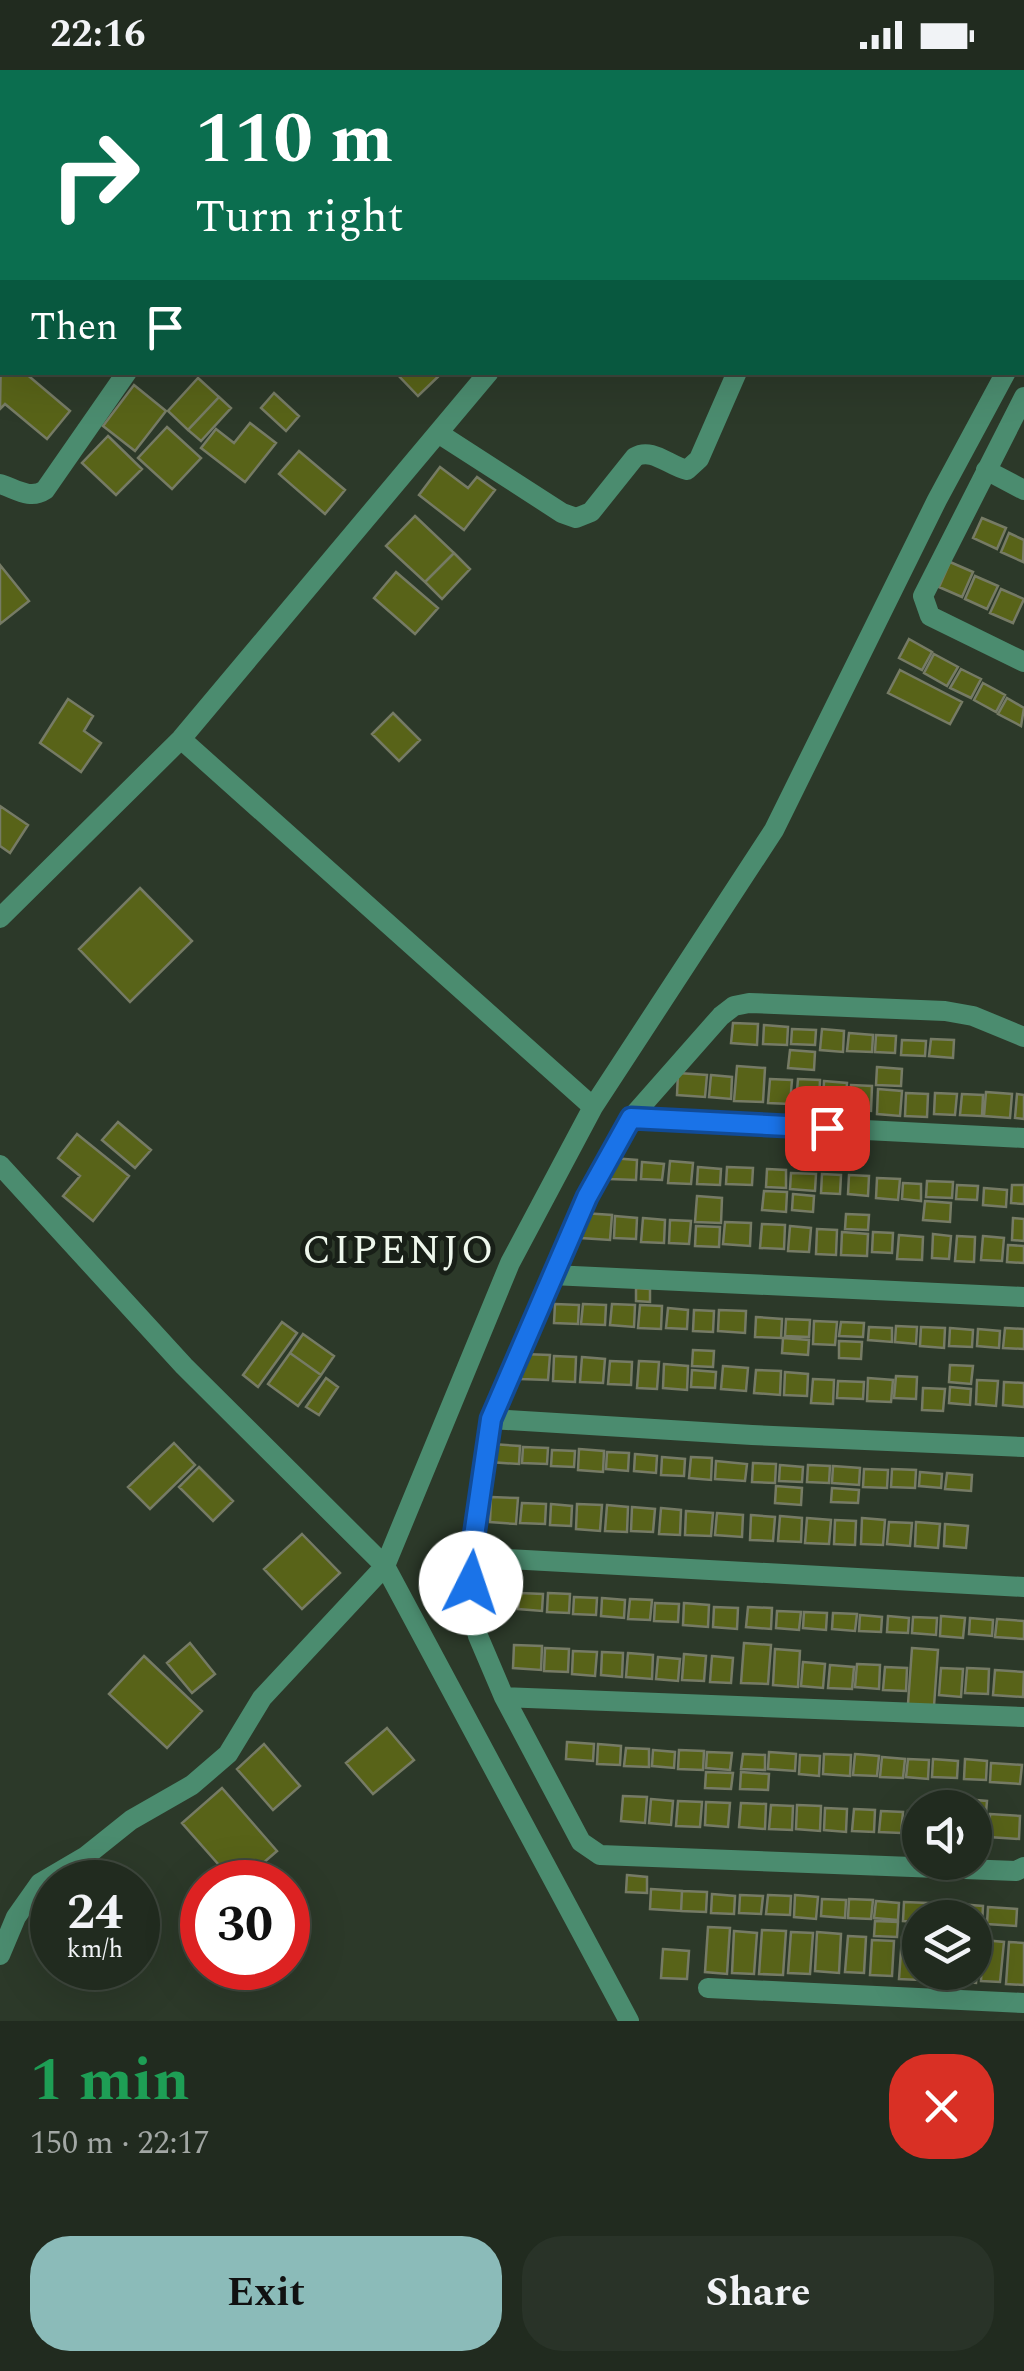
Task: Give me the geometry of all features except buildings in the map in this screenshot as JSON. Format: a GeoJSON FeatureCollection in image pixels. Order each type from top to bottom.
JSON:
{"type":"FeatureCollection","features":[{"type":"Feature","properties":{"kind":"street"},"geometry":{"type":"LineString","coordinates":[[0,484],[30,496],[46,490],[125,375]]}},
{"type":"Feature","properties":{"kind":"street"},"geometry":{"type":"LineString","coordinates":[[0,918],[181,739],[487,375]]}},
{"type":"Feature","properties":{"kind":"street"},"geometry":{"type":"LineString","coordinates":[[438,434],[562,513],[576,518],[590,512],[642,453],[687,470],[699,459],[736,375]]}},
{"type":"Feature","properties":{"kind":"street"},"geometry":{"type":"LineString","coordinates":[[0,1956],[16,1917],[40,1883],[86,1856],[131,1820],[192,1785],[228,1754],[262,1698],[385,1566],[510,1263],[593,1107],[774,830],[937,500],[1004,375]]}},
{"type":"Feature","properties":{"kind":"street"},"geometry":{"type":"LineString","coordinates":[[1024,397],[922,596],[930,616],[1024,662]]}},
{"type":"Feature","properties":{"kind":"street"},"geometry":{"type":"LineString","coordinates":[[986,470],[1024,490]]}},
{"type":"Feature","properties":{"kind":"street"},"geometry":{"type":"LineString","coordinates":[[181,739],[593,1107]]}},
{"type":"Feature","properties":{"kind":"street"},"geometry":{"type":"LineString","coordinates":[[1024,1037],[972,1016],[945,1011],[749,1002],[734,1006],[721,1016],[631,1118],[587,1197],[491,1419],[471,1557],[471,1608],[478,1636],[504,1697],[581,1842],[600,1855],[1016,1871],[1024,1867]]}},
{"type":"Feature","properties":{"kind":"street"},"geometry":{"type":"LineString","coordinates":[[631,1118],[1024,1138]]}},
{"type":"Feature","properties":{"kind":"street"},"geometry":{"type":"LineString","coordinates":[[0,1164],[184,1366],[385,1566],[629,2021]]}},
{"type":"Feature","properties":{"kind":"street"},"geometry":{"type":"LineString","coordinates":[[552,1275],[1024,1298]]}},
{"type":"Feature","properties":{"kind":"street"},"geometry":{"type":"LineString","coordinates":[[491,1419],[752,1436],[1024,1447]]}},
{"type":"Feature","properties":{"kind":"street"},"geometry":{"type":"LineString","coordinates":[[471,1557],[1024,1587]]}},
{"type":"Feature","properties":{"kind":"street"},"geometry":{"type":"LineString","coordinates":[[504,1697],[1024,1717]]}},
{"type":"Feature","properties":{"kind":"street"},"geometry":{"type":"LineString","coordinates":[[708,1988],[1024,2003]]}},
{"type":"Feature","properties":{"kind":"district","name":"CIPENJO"},"geometry":{"type":"Point","coordinates":[399,1249]}},
{"type":"Feature","properties":{"kind":"route"},"geometry":{"type":"LineString","coordinates":[[471,1583],[471,1557],[491,1419],[587,1197],[631,1118],[827,1128]]}}]}
